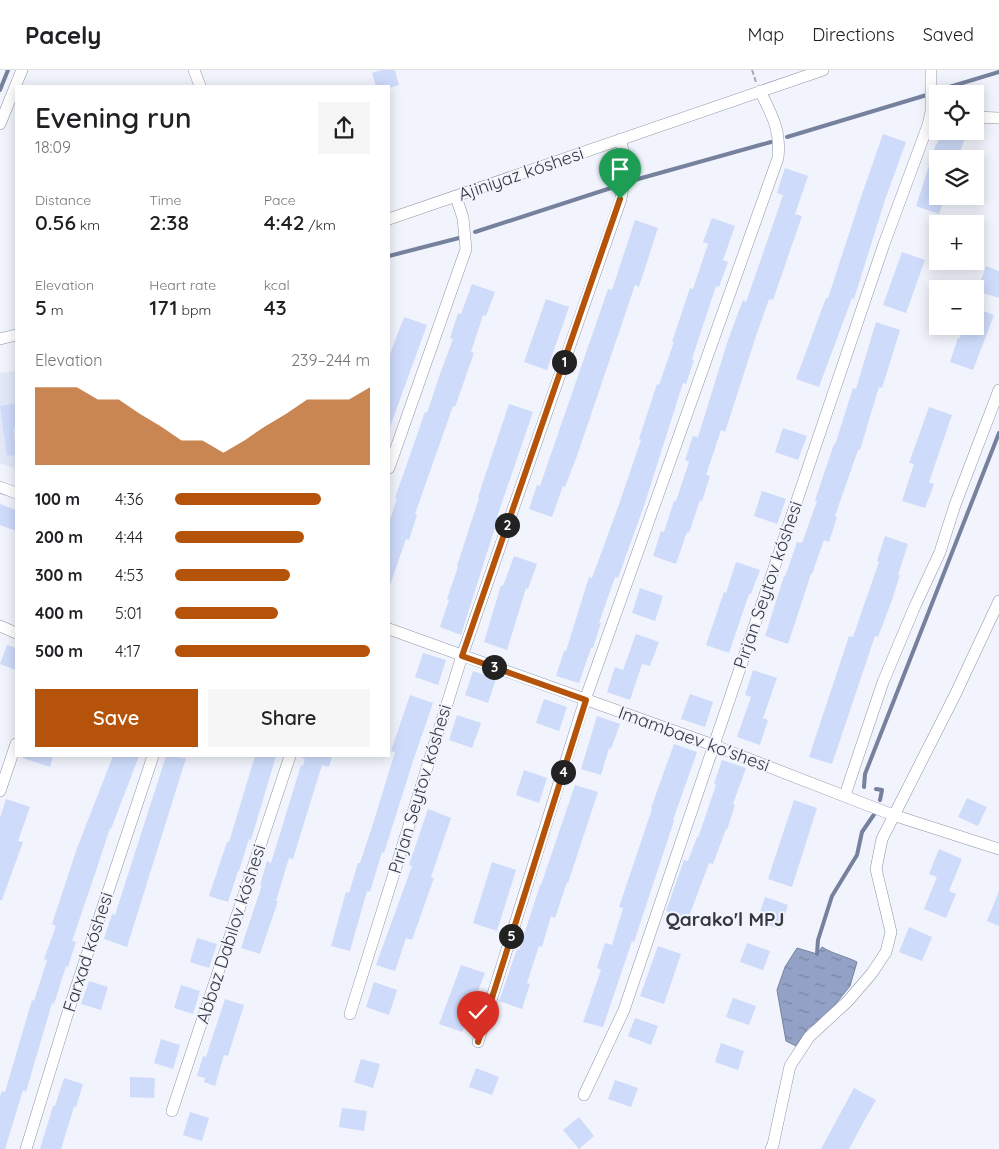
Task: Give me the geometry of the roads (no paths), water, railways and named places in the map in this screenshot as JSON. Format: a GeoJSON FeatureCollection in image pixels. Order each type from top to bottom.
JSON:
{"type":"FeatureCollection","features":[{"type":"Feature","properties":{"kind":"street"},"geometry":{"type":"LineString","coordinates":[[16,85],[22,70]]}},
{"type":"Feature","properties":{"kind":"street"},"geometry":{"type":"LineString","coordinates":[[194,70],[200,85]]}},
{"type":"Feature","properties":{"kind":"street","name":"Ajiniyaz kóshesi"},"geometry":{"type":"LineString","coordinates":[[390,219],[823,70]]}},
{"type":"Feature","properties":{"kind":"street","name":"Pırjan Seytov kóshesi"},"geometry":{"type":"LineString","coordinates":[[932,70],[933,85]]}},
{"type":"Feature","properties":{"kind":"street"},"geometry":{"type":"LineString","coordinates":[[0,124],[15,87]]}},
{"type":"Feature","properties":{"kind":"street"},"geometry":{"type":"LineString","coordinates":[[478,1042],[586,700],[778,158],[779,146],[775,120],[760,91]]}},
{"type":"Feature","properties":{"kind":"street"},"geometry":{"type":"LineString","coordinates":[[984,117],[999,118]]}},
{"type":"Feature","properties":{"kind":"street","name":"Pırjan Seytov kóshesi"},"geometry":{"type":"LineString","coordinates":[[584,1095],[624,1010],[884,244],[929,126]]}},
{"type":"Feature","properties":{"kind":"street","name":"Pırjan Seytov kóshesi"},"geometry":{"type":"LineString","coordinates":[[350,1014],[462,656],[620,199],[627,164],[620,139]]}},
{"type":"Feature","properties":{"kind":"street"},"geometry":{"type":"LineString","coordinates":[[390,465],[466,249],[463,218],[456,196]]}},
{"type":"Feature","properties":{"kind":"street"},"geometry":{"type":"LineString","coordinates":[[0,339],[15,335]]}},
{"type":"Feature","properties":{"kind":"street"},"geometry":{"type":"LineString","coordinates":[[845,795],[883,682],[940,552],[955,505],[999,390]]}},
{"type":"Feature","properties":{"kind":"street"},"geometry":{"type":"LineString","coordinates":[[0,486],[15,493]]}},
{"type":"Feature","properties":{"kind":"street"},"geometry":{"type":"LineString","coordinates":[[776,1148],[790,1066],[809,1037],[848,1002],[872,974],[886,952],[891,932],[876,870],[882,839],[955,694],[999,601]]}},
{"type":"Feature","properties":{"kind":"street"},"geometry":{"type":"LineString","coordinates":[[0,626],[15,633]]}},
{"type":"Feature","properties":{"kind":"street","name":"Imambaev ko'shesi"},"geometry":{"type":"LineString","coordinates":[[390,629],[714,745],[893,815],[999,849]]}},
{"type":"Feature","properties":{"kind":"street"},"geometry":{"type":"LineString","coordinates":[[0,791],[4,770],[15,746]]}},
{"type":"Feature","properties":{"kind":"street","name":"Farxad kóshesi"},"geometry":{"type":"LineString","coordinates":[[26,1149],[69,1009],[153,757]]}},
{"type":"Feature","properties":{"kind":"street","name":"Abbaz Dabılov kóshesi"},"geometry":{"type":"LineString","coordinates":[[172,1111],[290,757]]}},
{"type":"Feature","properties":{"kind":"water"},"geometry":{"type":"Polygon","coordinates":[[[822,947],[857,962],[850,986],[826,1016],[808,1028],[796,1046],[786,1041],[777,990],[785,967],[797,948],[817,954],[822,947]]]}},
{"type":"Feature","properties":{"kind":"waterway"},"geometry":{"type":"LineString","coordinates":[[0,90],[8,70]]}},
{"type":"Feature","properties":{"kind":"waterway"},"geometry":{"type":"LineString","coordinates":[[956,85],[999,72]]}},
{"type":"Feature","properties":{"kind":"waterway"},"geometry":{"type":"LineString","coordinates":[[787,137],[929,94]]}},
{"type":"Feature","properties":{"kind":"waterway"},"geometry":{"type":"LineString","coordinates":[[631,181],[771,142]]}},
{"type":"Feature","properties":{"kind":"waterway"},"geometry":{"type":"LineString","coordinates":[[475,232],[617,186]]}},
{"type":"Feature","properties":{"kind":"waterway"},"geometry":{"type":"LineString","coordinates":[[390,256],[459,238]]}},
{"type":"Feature","properties":{"kind":"waterway"},"geometry":{"type":"LineString","coordinates":[[864,787],[865,774],[999,433]]}},
{"type":"Feature","properties":{"kind":"waterway"},"geometry":{"type":"LineString","coordinates":[[876,789],[882,790],[880,800]]}},
{"type":"Feature","properties":{"kind":"waterway"},"geometry":{"type":"LineString","coordinates":[[817,954],[818,940],[832,896],[857,855],[862,832],[875,813]]}},
{"type":"Feature","properties":{"kind":"district","name":"Qarako'l MPJ"},"geometry":{"type":"Point","coordinates":[725,919]}}]}
